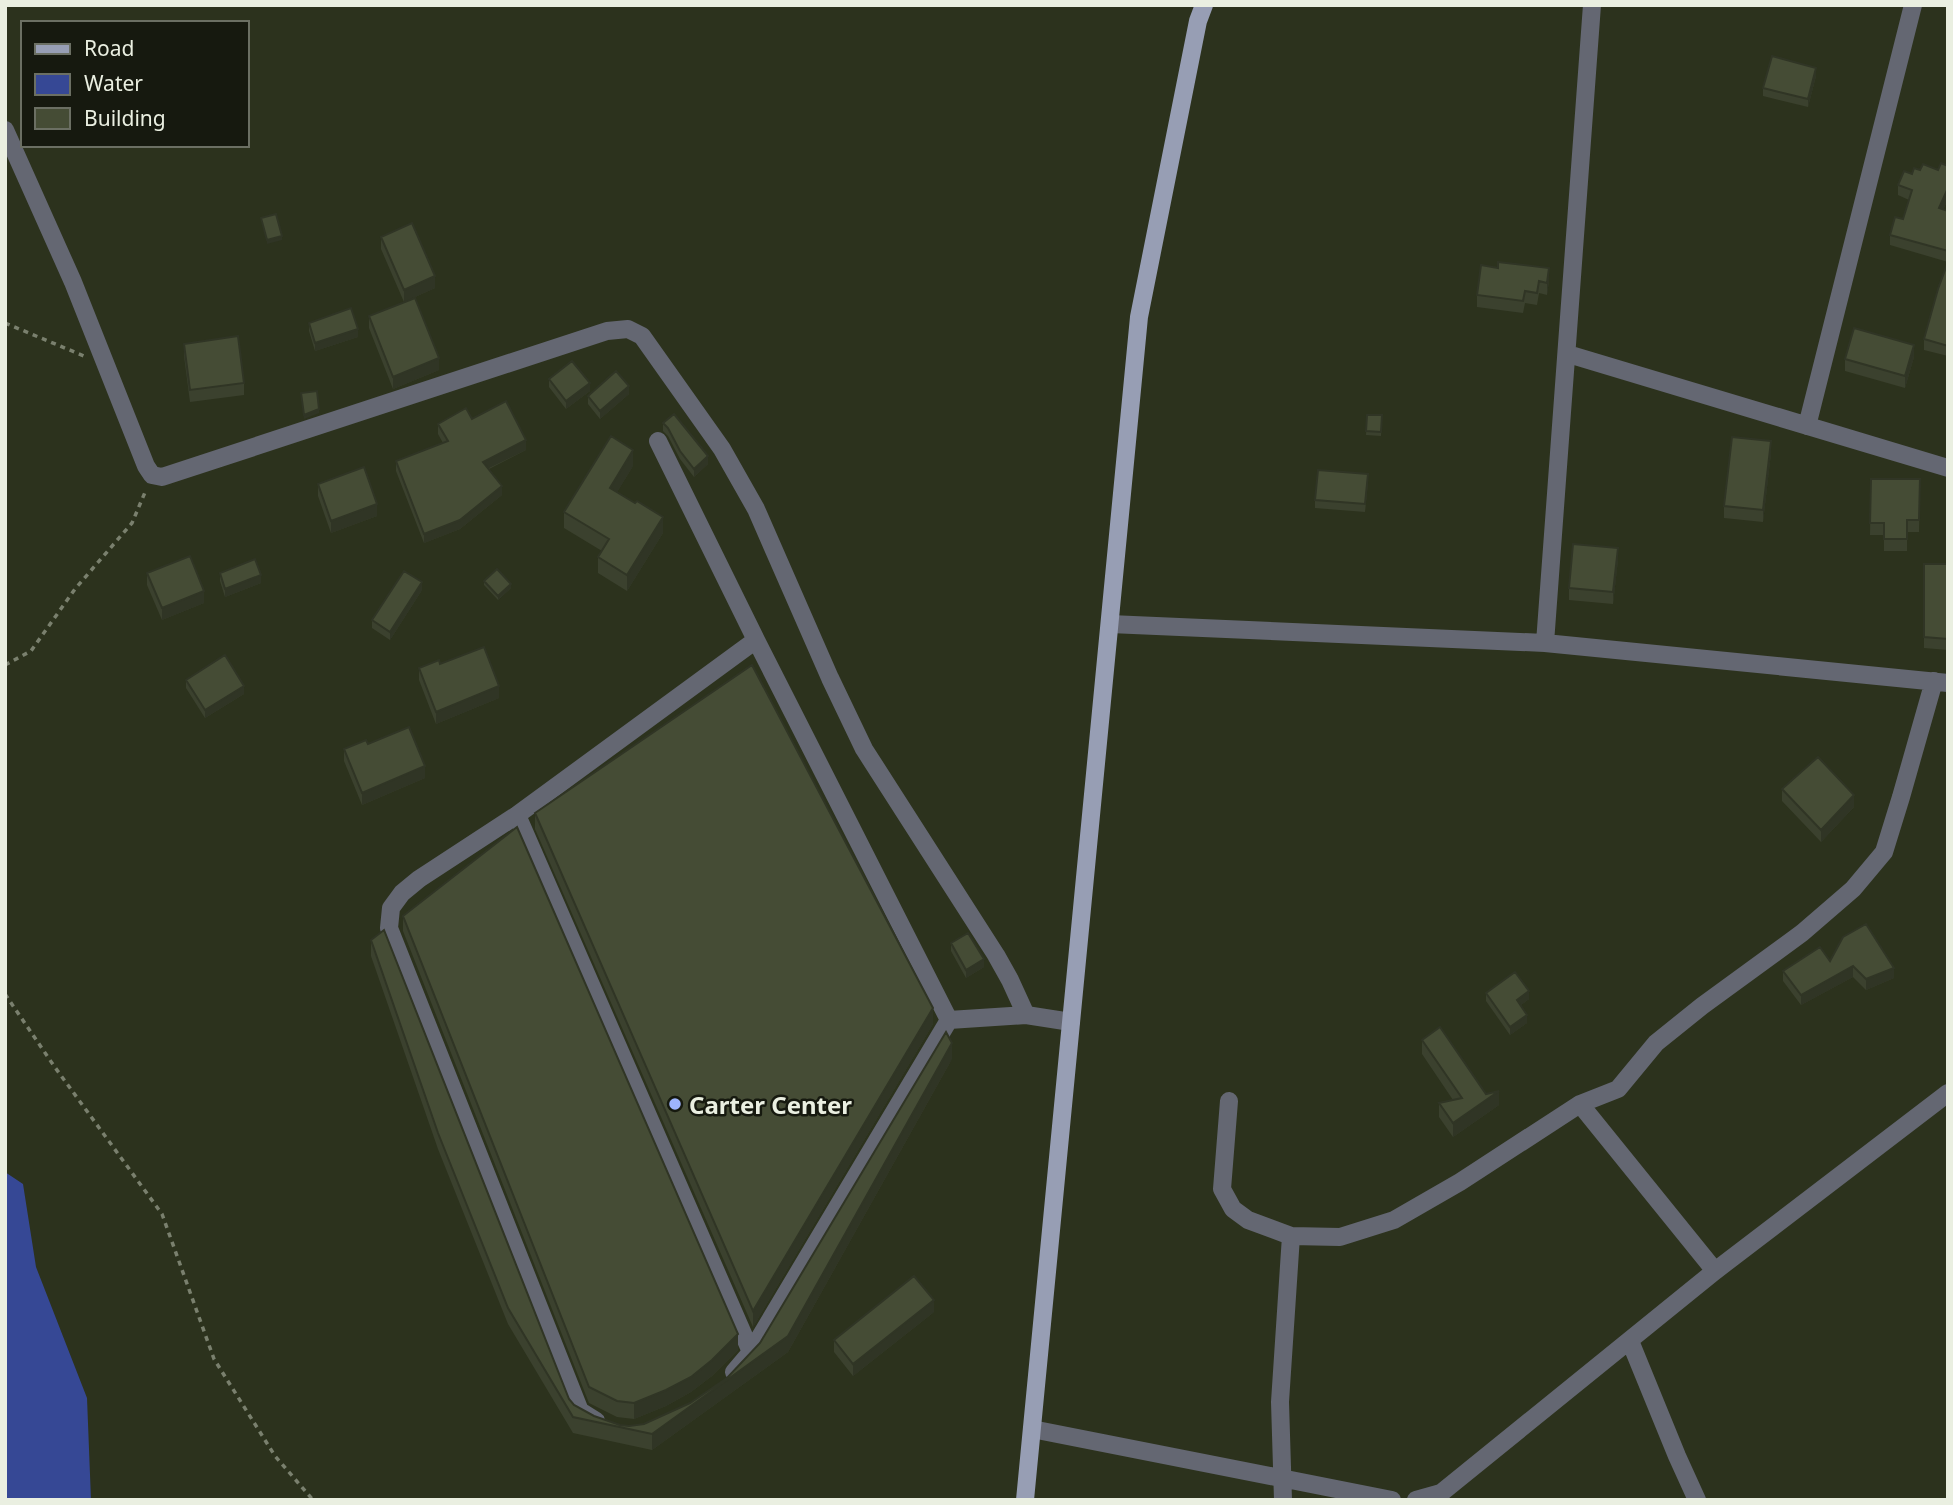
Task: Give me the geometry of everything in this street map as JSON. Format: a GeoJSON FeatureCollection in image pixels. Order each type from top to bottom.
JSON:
{"type":"FeatureCollection","features":[{"type":"Feature","properties":{"kind":"main road"},"geometry":{"type":"LineString","coordinates":[[1025,1500],[1139,317],[1198,21],[1204,5]]}},
{"type":"Feature","properties":{"kind":"street"},"geometry":{"type":"LineString","coordinates":[[1545,643],[1592,5]]}},
{"type":"Feature","properties":{"kind":"street"},"geometry":{"type":"LineString","coordinates":[[1807,426],[1913,5]]}},
{"type":"Feature","properties":{"kind":"street"},"geometry":{"type":"LineString","coordinates":[[5,130],[73,282],[146,466],[152,475],[162,477],[607,331],[628,330],[642,336],[722,449],[756,509],[824,666],[864,749],[996,955],[1026,1015]]}},
{"type":"Feature","properties":{"kind":"street"},"geometry":{"type":"LineString","coordinates":[[1567,354],[1948,468]]}},
{"type":"Feature","properties":{"kind":"street"},"geometry":{"type":"LineString","coordinates":[[658,440],[949,1020]]}},
{"type":"Feature","properties":{"kind":"street"},"geometry":{"type":"LineString","coordinates":[[1110,624],[1545,643],[1941,682],[1884,852],[1853,889],[1802,933],[1656,1043],[1618,1089],[1580,1104],[1460,1182],[1394,1220],[1340,1237],[1291,1236],[1248,1220],[1233,1209],[1222,1189],[1229,1101]]}},
{"type":"Feature","properties":{"kind":"street"},"geometry":{"type":"LineString","coordinates":[[613,1426],[602,1424],[580,1411],[389,928],[391,908],[402,893],[419,879],[517,815],[756,640]]}},
{"type":"Feature","properties":{"kind":"street"},"geometry":{"type":"LineString","coordinates":[[517,815],[751,1352]]}},
{"type":"Feature","properties":{"kind":"street"},"geometry":{"type":"LineString","coordinates":[[949,1020],[1026,1015],[1071,1022]]}},
{"type":"Feature","properties":{"kind":"street"},"geometry":{"type":"LineString","coordinates":[[723,1383],[751,1352],[949,1020]]}},
{"type":"Feature","properties":{"kind":"street"},"geometry":{"type":"LineString","coordinates":[[1416,1500],[1441,1493],[1715,1271],[1948,1093]]}},
{"type":"Feature","properties":{"kind":"street"},"geometry":{"type":"LineString","coordinates":[[1580,1104],[1715,1271]]}},
{"type":"Feature","properties":{"kind":"street"},"geometry":{"type":"LineString","coordinates":[[1283,1500],[1279,1402],[1291,1236]]}},
{"type":"Feature","properties":{"kind":"street"},"geometry":{"type":"LineString","coordinates":[[1630,1341],[1676,1456],[1697,1500]]}},
{"type":"Feature","properties":{"kind":"street"},"geometry":{"type":"LineString","coordinates":[[1032,1429],[1392,1500]]}},
{"type":"Feature","properties":{"kind":"path"},"geometry":{"type":"LineString","coordinates":[[5,323],[107,366]]}},
{"type":"Feature","properties":{"kind":"path"},"geometry":{"type":"LineString","coordinates":[[5,665],[31,651],[75,589],[132,523],[152,475]]}},
{"type":"Feature","properties":{"kind":"path"},"geometry":{"type":"LineString","coordinates":[[5,994],[162,1214],[214,1359],[275,1457],[313,1500]]}},
{"type":"Feature","properties":{"kind":"water"},"geometry":{"type":"Polygon","coordinates":[[[5,1172],[23,1184],[36,1267],[87,1398],[91,1500],[5,1500],[5,1172]]]}},
{"type":"Feature","properties":{"kind":"building"},"geometry":{"type":"Polygon","coordinates":[[[1772,56],[1816,68],[1808,99],[1763,88],[1772,56]]]}},
{"type":"Feature","properties":{"kind":"building"},"geometry":{"type":"Polygon","coordinates":[[[1941,163],[1948,166],[1948,188],[1939,208],[1948,211],[1948,251],[1890,235],[1895,217],[1903,219],[1912,190],[1898,185],[1904,171],[1912,174],[1914,168],[1920,170],[1923,164],[1938,170],[1941,163]]]}},
{"type":"Feature","properties":{"kind":"building"},"geometry":{"type":"Polygon","coordinates":[[[276,214],[282,236],[267,240],[261,218],[276,214]]]}},
{"type":"Feature","properties":{"kind":"building"},"geometry":{"type":"Polygon","coordinates":[[[412,223],[435,276],[404,290],[381,237],[412,223]]]}},
{"type":"Feature","properties":{"kind":"building"},"geometry":{"type":"Polygon","coordinates":[[[1498,262],[1549,268],[1547,283],[1539,281],[1537,293],[1525,291],[1523,301],[1477,295],[1481,265],[1498,268],[1498,262]]]}},
{"type":"Feature","properties":{"kind":"building"},"geometry":{"type":"Polygon","coordinates":[[[1948,262],[1948,346],[1924,339],[1948,262]]]}},
{"type":"Feature","properties":{"kind":"building"},"geometry":{"type":"Polygon","coordinates":[[[415,298],[439,358],[393,377],[369,316],[415,298]]]}},
{"type":"Feature","properties":{"kind":"building"},"geometry":{"type":"Polygon","coordinates":[[[351,308],[358,329],[315,343],[309,323],[351,308]]]}},
{"type":"Feature","properties":{"kind":"building"},"geometry":{"type":"Polygon","coordinates":[[[1854,328],[1914,345],[1905,376],[1845,359],[1854,328]]]}},
{"type":"Feature","properties":{"kind":"building"},"geometry":{"type":"Polygon","coordinates":[[[238,336],[244,383],[190,390],[184,344],[238,336]]]}},
{"type":"Feature","properties":{"kind":"building"},"geometry":{"type":"Polygon","coordinates":[[[572,361],[590,383],[566,401],[549,379],[572,361]]]}},
{"type":"Feature","properties":{"kind":"building"},"geometry":{"type":"Polygon","coordinates":[[[616,371],[629,386],[600,411],[588,396],[616,371]]]}},
{"type":"Feature","properties":{"kind":"building"},"geometry":{"type":"Polygon","coordinates":[[[317,391],[319,409],[304,415],[301,393],[317,391]]]}},
{"type":"Feature","properties":{"kind":"building"},"geometry":{"type":"Polygon","coordinates":[[[506,401],[526,440],[483,462],[502,486],[460,520],[424,534],[396,461],[448,441],[438,424],[466,408],[472,419],[506,401]]]}},
{"type":"Feature","properties":{"kind":"building"},"geometry":{"type":"Polygon","coordinates":[[[674,414],[708,456],[694,469],[663,423],[674,414]]]}},
{"type":"Feature","properties":{"kind":"building"},"geometry":{"type":"Polygon","coordinates":[[[1367,415],[1382,415],[1381,432],[1366,431],[1367,415]]]}},
{"type":"Feature","properties":{"kind":"building"},"geometry":{"type":"Polygon","coordinates":[[[611,436],[633,450],[610,488],[663,517],[627,575],[598,557],[609,539],[564,512],[611,436]]]}},
{"type":"Feature","properties":{"kind":"building"},"geometry":{"type":"Polygon","coordinates":[[[1732,437],[1771,441],[1763,510],[1724,506],[1732,437]]]}},
{"type":"Feature","properties":{"kind":"building"},"geometry":{"type":"Polygon","coordinates":[[[364,467],[377,504],[331,521],[318,484],[364,467]]]}},
{"type":"Feature","properties":{"kind":"building"},"geometry":{"type":"Polygon","coordinates":[[[1318,470],[1368,474],[1365,504],[1315,500],[1318,470]]]}},
{"type":"Feature","properties":{"kind":"building"},"geometry":{"type":"Polygon","coordinates":[[[1871,479],[1920,479],[1919,520],[1907,520],[1907,539],[1884,539],[1884,523],[1870,523],[1871,479]]]}},
{"type":"Feature","properties":{"kind":"building"},"geometry":{"type":"Polygon","coordinates":[[[1573,544],[1618,548],[1613,592],[1569,588],[1573,544]]]}},
{"type":"Feature","properties":{"kind":"building"},"geometry":{"type":"Polygon","coordinates":[[[190,556],[204,591],[162,608],[147,573],[190,556]]]}},
{"type":"Feature","properties":{"kind":"building"},"geometry":{"type":"Polygon","coordinates":[[[255,559],[261,575],[225,589],[220,573],[255,559]]]}},
{"type":"Feature","properties":{"kind":"building"},"geometry":{"type":"Polygon","coordinates":[[[1924,564],[1948,564],[1948,639],[1924,637],[1924,564]]]}},
{"type":"Feature","properties":{"kind":"building"},"geometry":{"type":"Polygon","coordinates":[[[497,569],[511,584],[498,596],[484,581],[497,569]]]}},
{"type":"Feature","properties":{"kind":"building"},"geometry":{"type":"Polygon","coordinates":[[[404,571],[422,582],[390,632],[372,620],[404,571]]]}},
{"type":"Feature","properties":{"kind":"building"},"geometry":{"type":"Polygon","coordinates":[[[484,647],[499,686],[436,712],[419,668],[439,660],[440,664],[484,647]]]}},
{"type":"Feature","properties":{"kind":"building"},"geometry":{"type":"Polygon","coordinates":[[[225,655],[244,686],[205,710],[186,680],[225,655]]]}},
{"type":"Feature","properties":{"kind":"building"},"geometry":{"type":"Polygon","coordinates":[[[752,665],[933,1008],[753,1311],[535,813],[752,665]]]}},
{"type":"Feature","properties":{"kind":"building"},"geometry":{"type":"Polygon","coordinates":[[[409,727],[425,766],[362,793],[344,749],[366,740],[368,744],[409,727]]]}},
{"type":"Feature","properties":{"kind":"building"},"geometry":{"type":"Polygon","coordinates":[[[1818,757],[1854,795],[1821,830],[1782,789],[1818,757]]]}},
{"type":"Feature","properties":{"kind":"building"},"geometry":{"type":"Polygon","coordinates":[[[517,827],[738,1334],[691,1377],[634,1403],[617,1401],[589,1387],[403,916],[517,827]]]}},
{"type":"Feature","properties":{"kind":"building"},"geometry":{"type":"Polygon","coordinates":[[[1866,924],[1894,968],[1866,979],[1853,966],[1801,995],[1783,971],[1820,947],[1830,961],[1843,937],[1866,924]]]}},
{"type":"Feature","properties":{"kind":"building"},"geometry":{"type":"Polygon","coordinates":[[[384,930],[569,1399],[574,1405],[594,1416],[620,1425],[644,1424],[690,1403],[727,1378],[760,1343],[946,1032],[952,1043],[788,1336],[652,1434],[573,1417],[508,1308],[438,1133],[371,940],[384,930]]]}},
{"type":"Feature","properties":{"kind":"building"},"geometry":{"type":"Polygon","coordinates":[[[968,933],[984,959],[966,970],[951,943],[968,933]]]}},
{"type":"Feature","properties":{"kind":"building"},"geometry":{"type":"Polygon","coordinates":[[[1515,972],[1529,991],[1517,1000],[1527,1015],[1510,1027],[1486,993],[1515,972]]]}},
{"type":"Feature","properties":{"kind":"building"},"geometry":{"type":"Polygon","coordinates":[[[1440,1027],[1486,1094],[1499,1091],[1453,1123],[1439,1103],[1462,1098],[1422,1040],[1440,1027]]]}},
{"type":"Feature","properties":{"kind":"building"},"geometry":{"type":"Polygon","coordinates":[[[914,1276],[934,1300],[853,1364],[834,1340],[914,1276]]]}},
{"type":"Feature","properties":{"kind":"place","name":"Carter Center"},"geometry":{"type":"Point","coordinates":[675,1104]}}]}
